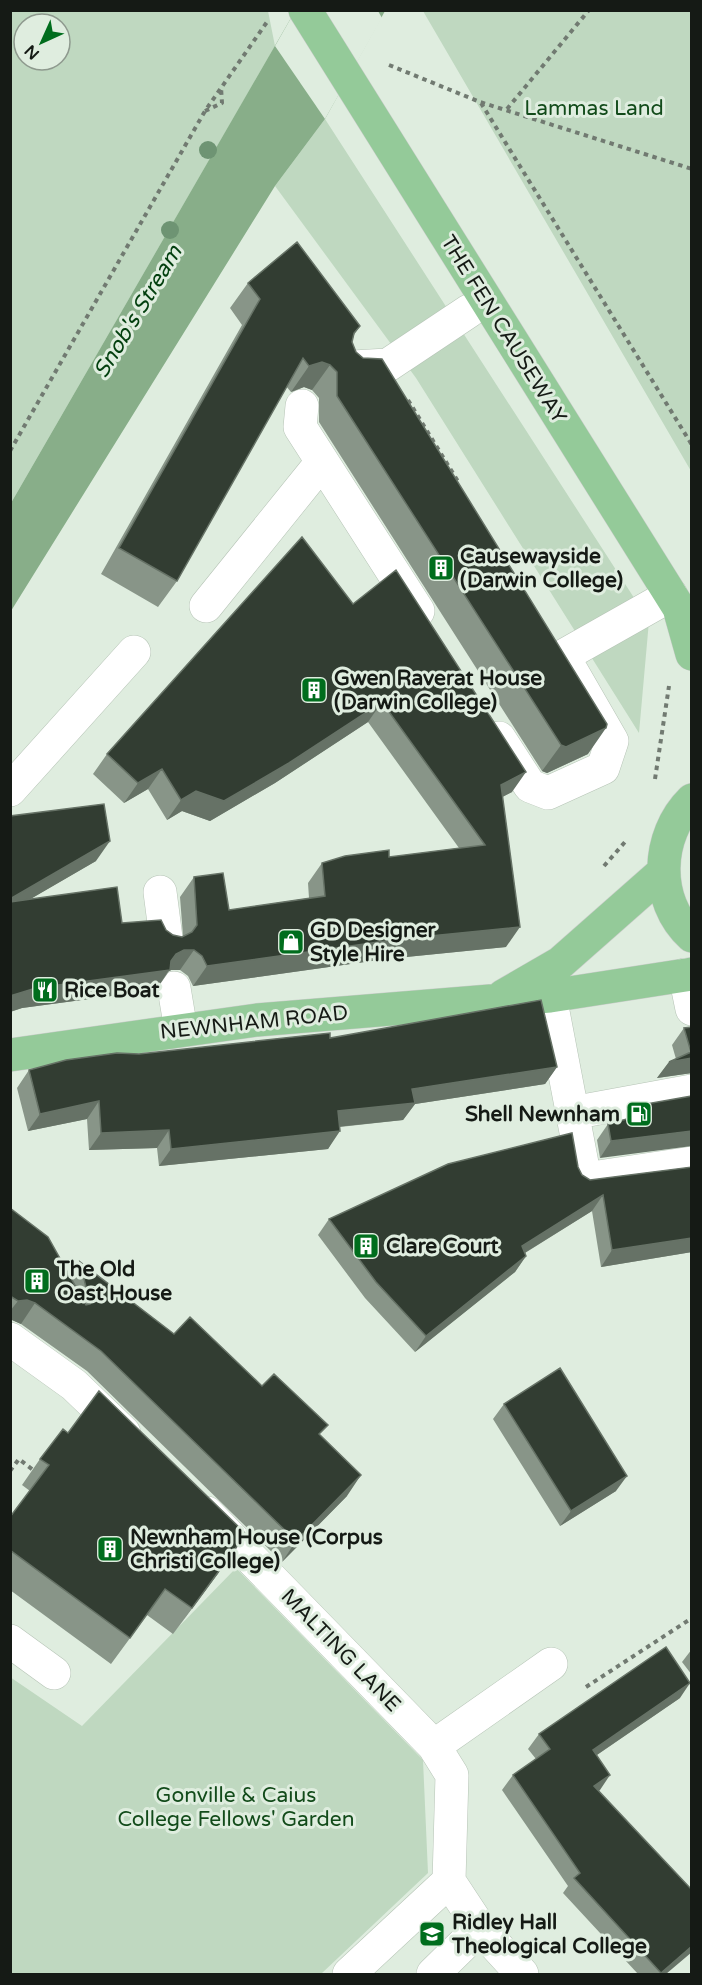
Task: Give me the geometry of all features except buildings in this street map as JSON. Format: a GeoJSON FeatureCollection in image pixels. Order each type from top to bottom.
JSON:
{"type":"FeatureCollection","features":[{"type":"Feature","properties":{"kind":"main road","name":"THE FEN CAUSEWAY"},"geometry":{"type":"LineString","coordinates":[[289,12],[679,608],[692,654]]}},
{"type":"Feature","properties":{"kind":"main road"},"geometry":{"type":"LineString","coordinates":[[692,800],[669,831],[662,873],[672,909],[692,936]]}},
{"type":"Feature","properties":{"kind":"main road","name":"NEWNHAM ROAD"},"geometry":{"type":"LineString","coordinates":[[499,999],[560,963],[662,873]]}},
{"type":"Feature","properties":{"kind":"main road","name":"NEWNHAM ROAD"},"geometry":{"type":"LineString","coordinates":[[10,1055],[257,1020],[550,996],[688,975]]}},
{"type":"Feature","properties":{"kind":"street"},"geometry":{"type":"LineString","coordinates":[[353,367],[387,365],[469,310]]}},
{"type":"Feature","properties":{"kind":"street"},"geometry":{"type":"LineString","coordinates":[[302,406],[300,428],[435,639]]}},
{"type":"Feature","properties":{"kind":"street"},"geometry":{"type":"LineString","coordinates":[[206,606],[322,462]]}},
{"type":"Feature","properties":{"kind":"street"},"geometry":{"type":"LineString","coordinates":[[486,717],[530,786],[548,793],[603,768],[612,741],[563,656],[671,596]]}},
{"type":"Feature","properties":{"kind":"street"},"geometry":{"type":"LineString","coordinates":[[10,790],[134,652]]}},
{"type":"Feature","properties":{"kind":"street"},"geometry":{"type":"LineString","coordinates":[[160,892],[166,938]]}},
{"type":"Feature","properties":{"kind":"street"},"geometry":{"type":"LineString","coordinates":[[688,975],[692,1009]]}},
{"type":"Feature","properties":{"kind":"street"},"geometry":{"type":"LineString","coordinates":[[174,988],[181,1029]]}},
{"type":"Feature","properties":{"kind":"street"},"geometry":{"type":"LineString","coordinates":[[550,996],[585,1179],[692,1163]]}},
{"type":"Feature","properties":{"kind":"street"},"geometry":{"type":"LineString","coordinates":[[572,1113],[692,1091]]}},
{"type":"Feature","properties":{"kind":"street"},"geometry":{"type":"LineString","coordinates":[[10,1339],[74,1385],[149,1457]]}},
{"type":"Feature","properties":{"kind":"street","name":"MALTING LANE"},"geometry":{"type":"LineString","coordinates":[[182,1489],[434,1746],[452,1775],[449,1881]]}},
{"type":"Feature","properties":{"kind":"street"},"geometry":{"type":"LineString","coordinates":[[10,1641],[54,1673]]}},
{"type":"Feature","properties":{"kind":"street"},"geometry":{"type":"LineString","coordinates":[[434,1746],[551,1664]]}},
{"type":"Feature","properties":{"kind":"street"},"geometry":{"type":"LineString","coordinates":[[349,1974],[449,1881],[480,1928],[522,1974]]}},
{"type":"Feature","properties":{"kind":"street"},"geometry":{"type":"LineString","coordinates":[[433,1974],[480,1928]]}},
{"type":"Feature","properties":{"kind":"path"},"geometry":{"type":"LineString","coordinates":[[507,109],[589,10]]}},
{"type":"Feature","properties":{"kind":"path"},"geometry":{"type":"LineString","coordinates":[[10,451],[205,111],[221,86],[289,12]]}},
{"type":"Feature","properties":{"kind":"path"},"geometry":{"type":"LineString","coordinates":[[380,62],[480,102],[692,169]]}},
{"type":"Feature","properties":{"kind":"path"},"geometry":{"type":"LineString","coordinates":[[205,111],[222,103],[221,86]]}},
{"type":"Feature","properties":{"kind":"path"},"geometry":{"type":"LineString","coordinates":[[480,102],[692,445]]}},
{"type":"Feature","properties":{"kind":"path"},"geometry":{"type":"LineString","coordinates":[[387,365],[460,486]]}},
{"type":"Feature","properties":{"kind":"path"},"geometry":{"type":"LineString","coordinates":[[654,782],[669,685]]}},
{"type":"Feature","properties":{"kind":"path"},"geometry":{"type":"LineString","coordinates":[[602,869],[631,836]]}},
{"type":"Feature","properties":{"kind":"path"},"geometry":{"type":"LineString","coordinates":[[10,1471],[19,1459],[33,1470]]}},
{"type":"Feature","properties":{"kind":"green space"},"geometry":{"type":"Polygon","coordinates":[[[11,10],[268,11],[275,46],[11,503],[11,10]]]}},
{"type":"Feature","properties":{"kind":"green space","name":"Lammas Land"},"geometry":{"type":"Polygon","coordinates":[[[423,11],[691,11],[691,471],[423,11]]]}},
{"type":"Feature","properties":{"kind":"green space"},"geometry":{"type":"Polygon","coordinates":[[[325,119],[649,621],[639,733],[416,378],[275,186],[325,119]]]}},
{"type":"Feature","properties":{"kind":"green space","name":"Gonville & Caius College Fellows' Garden"},"geometry":{"type":"Polygon","coordinates":[[[236,1568],[423,1760],[428,1873],[321,1974],[11,1974],[10,1677],[82,1726],[236,1568]]]}},
{"type":"Feature","properties":{"kind":"water","name":"Snob's Stream"},"geometry":{"type":"Polygon","coordinates":[[[295,11],[385,11],[325,119],[275,186],[11,611],[11,503],[295,11]]]}},
{"type":"Feature","properties":{"kind":"pier"},"geometry":{"type":"Polygon","coordinates":[[[295,11],[378,11],[382,18],[325,119],[275,46],[295,11]]]}},
{"type":"Feature","properties":{"kind":"place","name":"Causewayside (Darwin College)"},"geometry":{"type":"Point","coordinates":[441,568]}},
{"type":"Feature","properties":{"kind":"place","name":"Gwen Raverat House (Darwin College)"},"geometry":{"type":"Point","coordinates":[314,690]}},
{"type":"Feature","properties":{"kind":"place","name":"GD Designer Style Hire"},"geometry":{"type":"Point","coordinates":[291,942]}},
{"type":"Feature","properties":{"kind":"place","name":"Rice Boat"},"geometry":{"type":"Point","coordinates":[45,990]}},
{"type":"Feature","properties":{"kind":"place","name":"Shell Newnham"},"geometry":{"type":"Point","coordinates":[639,1114]}},
{"type":"Feature","properties":{"kind":"place","name":"Clare Court"},"geometry":{"type":"Point","coordinates":[366,1246]}},
{"type":"Feature","properties":{"kind":"place","name":"The Old Oast House"},"geometry":{"type":"Point","coordinates":[37,1281]}},
{"type":"Feature","properties":{"kind":"place","name":"Newnham House (Corpus Christi College)"},"geometry":{"type":"Point","coordinates":[110,1549]}},
{"type":"Feature","properties":{"kind":"place","name":"Ridley Hall Theological College"},"geometry":{"type":"Point","coordinates":[432,1934]}}]}
